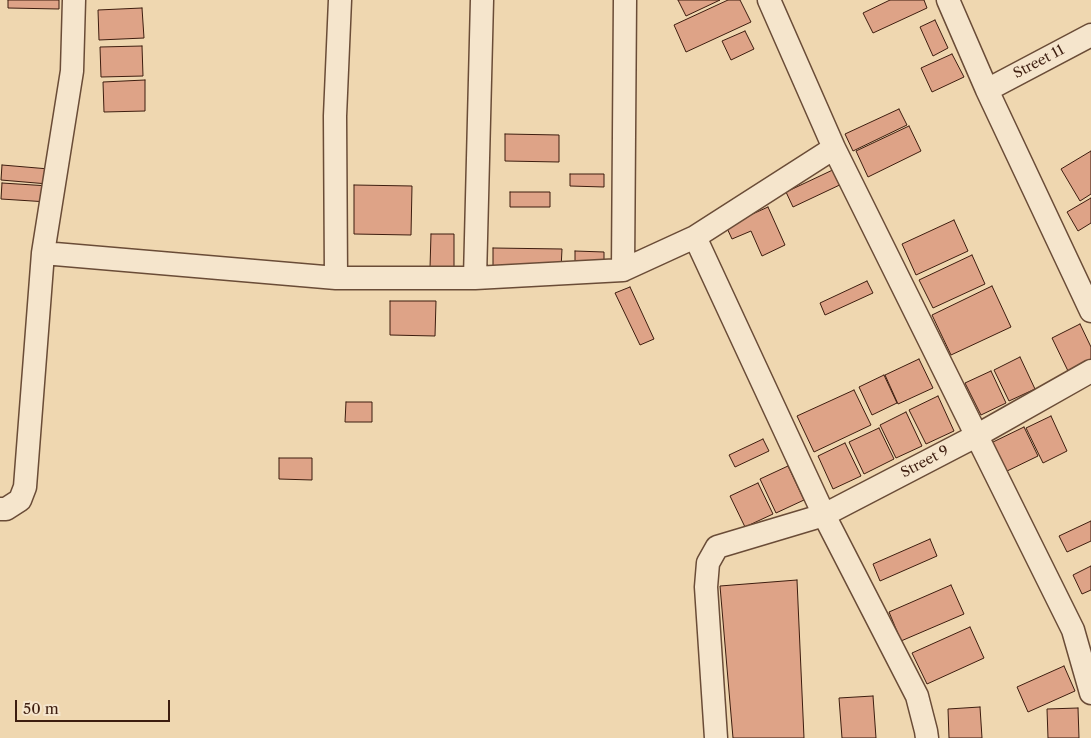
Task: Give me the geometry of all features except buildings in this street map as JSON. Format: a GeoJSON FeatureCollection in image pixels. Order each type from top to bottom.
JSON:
{"type":"FeatureCollection","features":[{"type":"Feature","properties":{"kind":"street"},"geometry":{"type":"LineString","coordinates":[[0,509],[6,509],[20,500],[25,487],[44,253],[72,71],[74,0]]}},
{"type":"Feature","properties":{"kind":"street"},"geometry":{"type":"LineString","coordinates":[[336,278],[335,116],[340,0]]}},
{"type":"Feature","properties":{"kind":"street"},"geometry":{"type":"LineString","coordinates":[[475,278],[482,0]]}},
{"type":"Feature","properties":{"kind":"street"},"geometry":{"type":"LineString","coordinates":[[623,270],[625,0]]}},
{"type":"Feature","properties":{"kind":"street"},"geometry":{"type":"LineString","coordinates":[[769,0],[834,148],[1072,630],[1091,693]]}},
{"type":"Feature","properties":{"kind":"street"},"geometry":{"type":"LineString","coordinates":[[948,0],[987,90],[1091,311]]}},
{"type":"Feature","properties":{"kind":"street","name":"Street 11"},"geometry":{"type":"LineString","coordinates":[[987,90],[1091,34]]}},
{"type":"Feature","properties":{"kind":"street"},"geometry":{"type":"LineString","coordinates":[[44,253],[336,278],[475,278],[623,270],[695,236],[834,148]]}},
{"type":"Feature","properties":{"kind":"street"},"geometry":{"type":"LineString","coordinates":[[695,236],[824,515],[917,696],[927,738]]}},
{"type":"Feature","properties":{"kind":"street","name":"Street 9"},"geometry":{"type":"LineString","coordinates":[[716,738],[706,586],[708,563],[717,548],[824,515],[976,436],[1091,372]]}}]}
